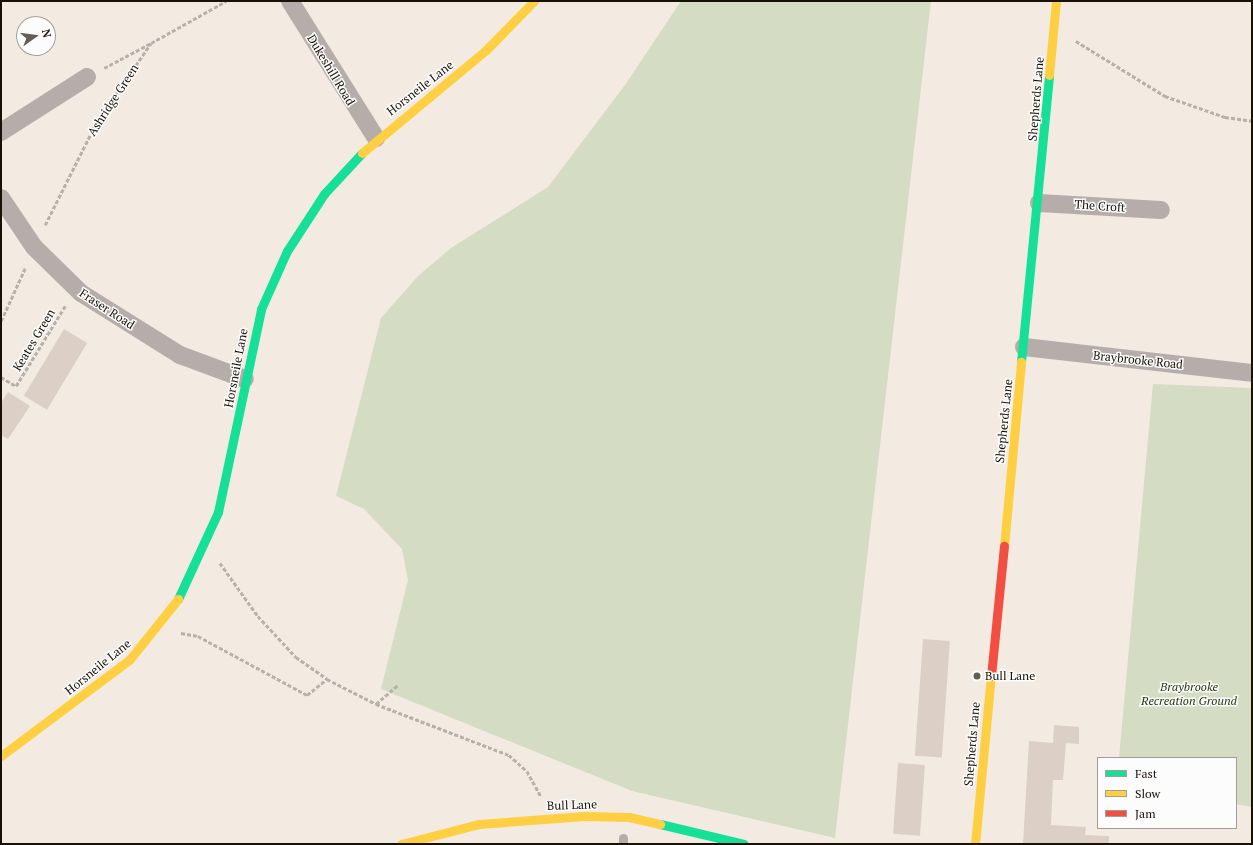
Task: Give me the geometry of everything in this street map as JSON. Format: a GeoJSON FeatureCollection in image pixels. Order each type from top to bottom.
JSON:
{"type":"FeatureCollection","features":[{"type":"Feature","properties":{"kind":"street","name":"Dukeshill Road"},"geometry":{"type":"LineString","coordinates":[[290,1],[376,138]]}},
{"type":"Feature","properties":{"kind":"street","name":"Horsneile Lane"},"geometry":{"type":"LineString","coordinates":[[1,756],[111,675],[157,630],[186,588],[206,546],[218,512],[261,309],[287,251],[324,194],[376,138],[486,50],[534,1]]}},
{"type":"Feature","properties":{"kind":"street","name":"Shepherds Lane"},"geometry":{"type":"LineString","coordinates":[[975,844],[1039,202],[1056,1]]}},
{"type":"Feature","properties":{"kind":"street"},"geometry":{"type":"LineString","coordinates":[[1,132],[87,77]]}},
{"type":"Feature","properties":{"kind":"street","name":"Fraser Road"},"geometry":{"type":"LineString","coordinates":[[1,198],[34,247],[76,289],[180,355],[245,379]]}},
{"type":"Feature","properties":{"kind":"street","name":"The Croft"},"geometry":{"type":"LineString","coordinates":[[1039,202],[1161,210]]}},
{"type":"Feature","properties":{"kind":"street","name":"Braybrooke Road"},"geometry":{"type":"LineString","coordinates":[[1024,347],[1252,373]]}},
{"type":"Feature","properties":{"kind":"street","name":"Bull Lane"},"geometry":{"type":"LineString","coordinates":[[401,844],[479,824],[586,816],[629,818],[744,844]]}},
{"type":"Feature","properties":{"kind":"path","name":"Ashridge Green"},"geometry":{"type":"LineString","coordinates":[[41,232],[94,125],[151,43],[226,1]]}},
{"type":"Feature","properties":{"kind":"path"},"geometry":{"type":"LineString","coordinates":[[1054,32],[1073,40],[1165,96],[1225,117],[1252,121]]}},
{"type":"Feature","properties":{"kind":"path"},"geometry":{"type":"LineString","coordinates":[[87,77],[151,43]]}},
{"type":"Feature","properties":{"kind":"path"},"geometry":{"type":"LineString","coordinates":[[1,321],[27,262]]}},
{"type":"Feature","properties":{"kind":"path","name":"Keates Green"},"geometry":{"type":"LineString","coordinates":[[1,377],[16,386],[76,289]]}},
{"type":"Feature","properties":{"kind":"path"},"geometry":{"type":"LineString","coordinates":[[206,546],[273,633],[296,657],[327,679],[376,704],[509,755],[527,771],[543,799]]}},
{"type":"Feature","properties":{"kind":"path"},"geometry":{"type":"LineString","coordinates":[[157,630],[198,636],[307,695],[327,679]]}},
{"type":"Feature","properties":{"kind":"path"},"geometry":{"type":"LineString","coordinates":[[376,704],[398,685]]}},
{"type":"Feature","properties":{"kind":"green space"},"geometry":{"type":"Polygon","coordinates":[[[681,1],[931,1],[835,838],[632,791],[381,689],[408,580],[402,549],[364,509],[336,496],[381,318],[418,276],[451,248],[548,187],[625,85],[681,1]]]}},
{"type":"Feature","properties":{"kind":"green space","name":"Braybrooke Recreation Ground"},"geometry":{"type":"Polygon","coordinates":[[[1153,384],[1252,388],[1252,807],[1237,804],[1237,757],[1119,757],[1153,384]]]}},
{"type":"Feature","properties":{"kind":"building"},"geometry":{"type":"Polygon","coordinates":[[[64,329],[87,343],[47,410],[24,396],[64,329]]]}},
{"type":"Feature","properties":{"kind":"building"},"geometry":{"type":"Polygon","coordinates":[[[8,392],[30,406],[8,439],[1,435],[1,403],[8,392]]]}},
{"type":"Feature","properties":{"kind":"building"},"geometry":{"type":"Polygon","coordinates":[[[923,639],[950,641],[942,758],[915,756],[923,639]]]}},
{"type":"Feature","properties":{"kind":"building"},"geometry":{"type":"Polygon","coordinates":[[[1054,725],[1079,727],[1079,744],[1066,743],[1063,780],[1053,780],[1051,825],[1086,827],[1085,835],[1109,836],[1109,844],[1023,844],[1029,741],[1053,743],[1054,725]]]}},
{"type":"Feature","properties":{"kind":"building"},"geometry":{"type":"Polygon","coordinates":[[[898,763],[925,765],[920,836],[893,834],[898,763]]]}},
{"type":"Feature","properties":{"kind":"traffic: fast"},"geometry":{"type":"LineString","coordinates":[[1021,362],[1049,75]]}},
{"type":"Feature","properties":{"kind":"traffic: fast"},"geometry":{"type":"LineString","coordinates":[[178,599],[218,512],[261,309],[287,251],[324,194],[362,153]]}},
{"type":"Feature","properties":{"kind":"traffic: fast"},"geometry":{"type":"LineString","coordinates":[[660,824],[744,844]]}},
{"type":"Feature","properties":{"kind":"traffic: slow"},"geometry":{"type":"LineString","coordinates":[[362,153],[486,50],[534,1]]}},
{"type":"Feature","properties":{"kind":"traffic: slow"},"geometry":{"type":"LineString","coordinates":[[1049,75],[1056,1]]}},
{"type":"Feature","properties":{"kind":"traffic: slow"},"geometry":{"type":"LineString","coordinates":[[1004,546],[1021,362]]}},
{"type":"Feature","properties":{"kind":"traffic: slow"},"geometry":{"type":"LineString","coordinates":[[1,756],[130,659],[178,599]]}},
{"type":"Feature","properties":{"kind":"traffic: slow"},"geometry":{"type":"LineString","coordinates":[[975,844],[991,676]]}},
{"type":"Feature","properties":{"kind":"traffic: slow"},"geometry":{"type":"LineString","coordinates":[[401,844],[479,824],[585,816],[629,817],[660,824]]}},
{"type":"Feature","properties":{"kind":"traffic: jam"},"geometry":{"type":"LineString","coordinates":[[991,676],[1004,546]]}},
{"type":"Feature","properties":{"kind":"place","name":"Bull Lane"},"geometry":{"type":"Point","coordinates":[977,676]}}]}
